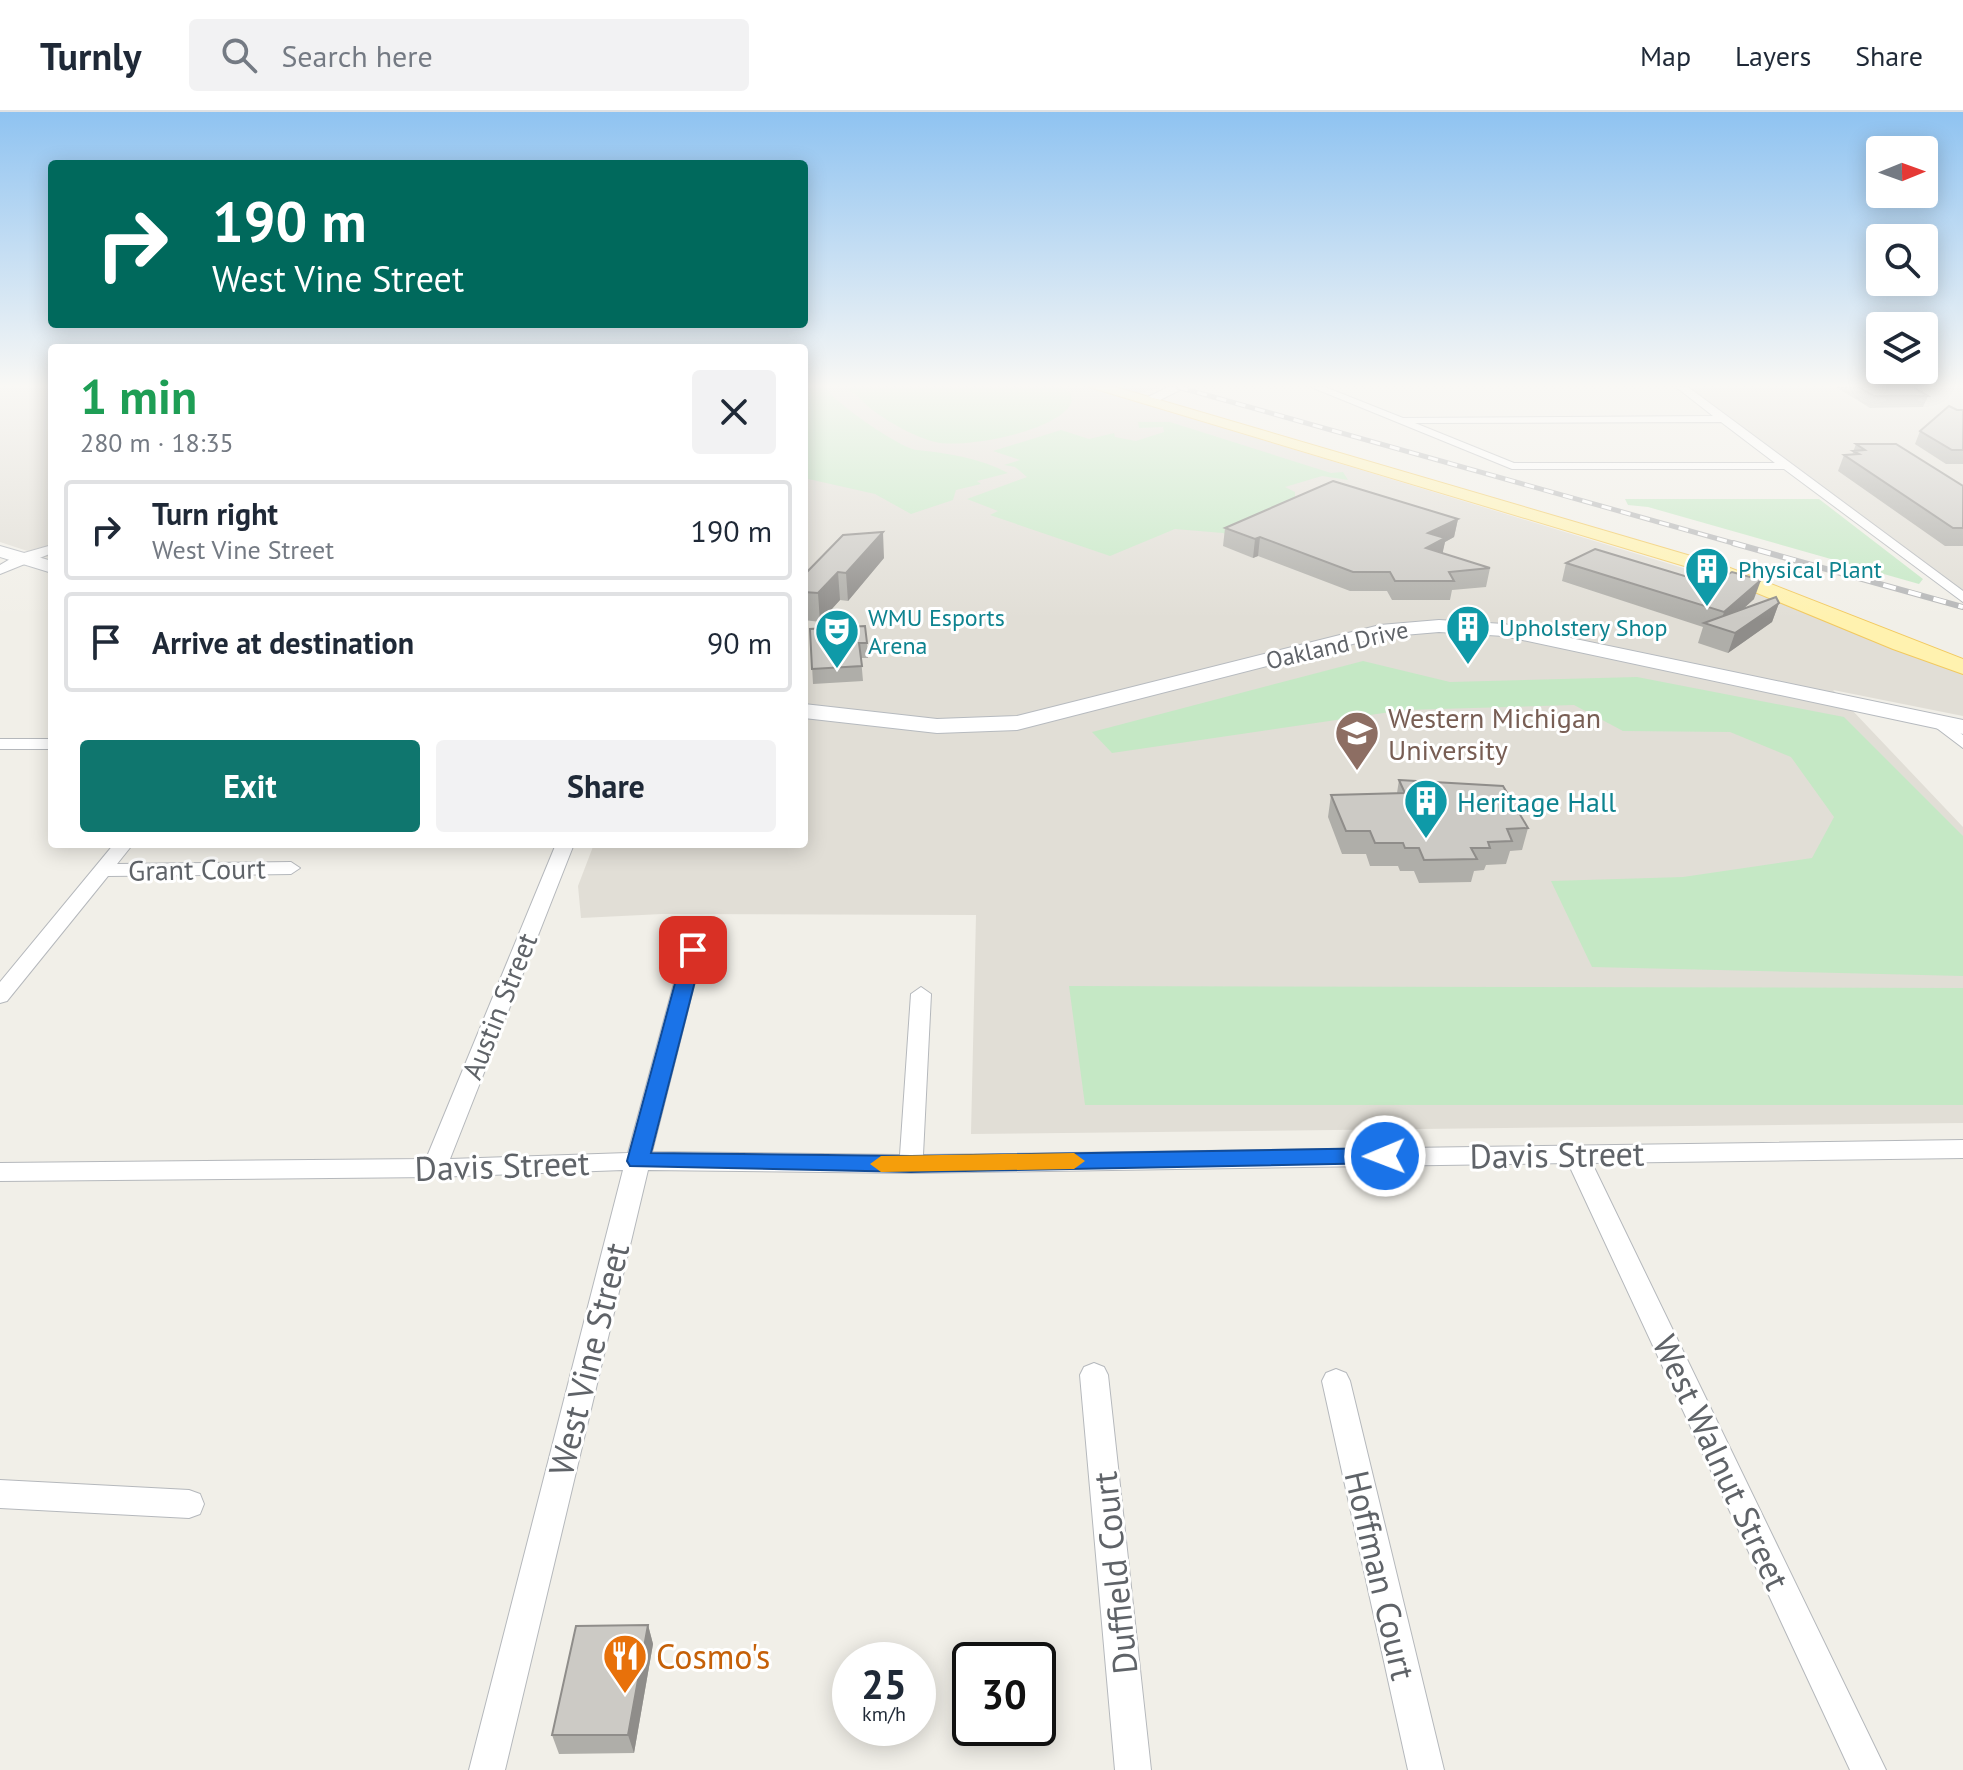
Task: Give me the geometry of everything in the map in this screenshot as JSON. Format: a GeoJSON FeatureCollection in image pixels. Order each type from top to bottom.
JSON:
{"type":"FeatureCollection","features":[{"type":"Feature","properties":{"kind":"main road"},"geometry":{"type":"LineString","coordinates":[[1365,464],[1744,574],[1963,667]]}},
{"type":"Feature","properties":{"kind":"main road"},"geometry":{"type":"LineString","coordinates":[[1379,464],[1744,574],[1963,656]]}},
{"type":"Feature","properties":{"kind":"main road"},"geometry":{"type":"LineString","coordinates":[[0,551],[48,566]]}},
{"type":"Feature","properties":{"kind":"main road","name":"Oakland Drive"},"geometry":{"type":"LineString","coordinates":[[808,711],[937,726],[1017,723],[1380,631],[1439,626],[1523,633],[1963,727]]}},
{"type":"Feature","properties":{"kind":"street"},"geometry":{"type":"LineString","coordinates":[[1508,464],[1787,466],[1963,598]]}},
{"type":"Feature","properties":{"kind":"street"},"geometry":{"type":"LineString","coordinates":[[0,570],[22,558],[48,550]]}},
{"type":"Feature","properties":{"kind":"street"},"geometry":{"type":"LineString","coordinates":[[1940,723],[1963,743]]}},
{"type":"Feature","properties":{"kind":"street"},"geometry":{"type":"LineString","coordinates":[[0,744],[48,744]]}},
{"type":"Feature","properties":{"kind":"street"},"geometry":{"type":"LineString","coordinates":[[0,996],[121,848]]}},
{"type":"Feature","properties":{"kind":"street","name":"Austin Street"},"geometry":{"type":"LineString","coordinates":[[434,1168],[563,848]]}},
{"type":"Feature","properties":{"kind":"street","name":"Grant Court"},"geometry":{"type":"LineString","coordinates":[[103,870],[291,868]]}},
{"type":"Feature","properties":{"kind":"street","name":"West Vine Street"},"geometry":{"type":"LineString","coordinates":[[487,1770],[693,950]]}},
{"type":"Feature","properties":{"kind":"street"},"geometry":{"type":"LineString","coordinates":[[911,1164],[921,994]]}},
{"type":"Feature","properties":{"kind":"street","name":"Davis Street"},"geometry":{"type":"LineString","coordinates":[[0,1172],[434,1168],[638,1161],[911,1164],[1963,1149]]}},
{"type":"Feature","properties":{"kind":"street","name":"West Walnut Street"},"geometry":{"type":"LineString","coordinates":[[1576,1154],[1868,1770]]}},
{"type":"Feature","properties":{"kind":"street","name":"Duffield Court"},"geometry":{"type":"LineString","coordinates":[[1094,1375],[1133,1770]]}},
{"type":"Feature","properties":{"kind":"street","name":"Hoffman Court"},"geometry":{"type":"LineString","coordinates":[[1336,1381],[1426,1770]]}},
{"type":"Feature","properties":{"kind":"street"},"geometry":{"type":"LineString","coordinates":[[0,1494],[189,1504]]}},
{"type":"Feature","properties":{"kind":"shaded area"},"geometry":{"type":"Polygon","coordinates":[[[0,464],[48,464],[48,558],[0,542],[0,464]]]}},
{"type":"Feature","properties":{"kind":"shaded area","name":"Western Michigan University"},"geometry":{"type":"Polygon","coordinates":[[[808,464],[1343,464],[1742,586],[1890,648],[1963,670],[1963,716],[1833,690],[1963,827],[1963,1123],[971,1134],[976,915],[662,914],[581,918],[578,886],[592,848],[808,848],[808,464]]]}},
{"type":"Feature","properties":{"kind":"shaded area"},"geometry":{"type":"Polygon","coordinates":[[[1785,464],[1963,464],[1963,596],[1785,464]]]}},
{"type":"Feature","properties":{"kind":"green space"},"geometry":{"type":"Polygon","coordinates":[[[808,464],[987,464],[1008,473],[977,481],[981,484],[956,490],[953,500],[911,514],[875,494],[808,479],[808,464]]]}},
{"type":"Feature","properties":{"kind":"green space"},"geometry":{"type":"Polygon","coordinates":[[[1304,464],[1331,473],[1343,472],[1348,480],[1322,476],[1285,487],[1295,492],[1295,499],[1238,540],[1223,533],[1175,529],[1110,556],[990,515],[998,511],[967,499],[1027,477],[1015,467],[1004,465],[1304,464]]]}},
{"type":"Feature","properties":{"kind":"green space"},"geometry":{"type":"Polygon","coordinates":[[[1625,499],[1819,499],[1923,579],[1919,584],[1648,507],[1628,505],[1625,499]]]}},
{"type":"Feature","properties":{"kind":"green space"},"geometry":{"type":"Polygon","coordinates":[[[1363,661],[1450,682],[1637,677],[1844,717],[1963,836],[1963,976],[1592,967],[1551,881],[1683,877],[1812,858],[1834,817],[1791,757],[1730,732],[1623,731],[1574,705],[1404,710],[1112,753],[1092,732],[1363,661]]]}},
{"type":"Feature","properties":{"kind":"green space"},"geometry":{"type":"Polygon","coordinates":[[[1069,986],[1963,988],[1963,1105],[1085,1105],[1069,986]]]}},
{"type":"Feature","properties":{"kind":"building"},"geometry":{"type":"Polygon","coordinates":[[[1858,464],[1929,464],[1963,486],[1963,528],[1953,528],[1858,464]]]}},
{"type":"Feature","properties":{"kind":"building"},"geometry":{"type":"Polygon","coordinates":[[[1333,481],[1458,519],[1428,533],[1445,538],[1426,548],[1490,568],[1449,572],[1454,581],[1395,581],[1390,572],[1353,572],[1260,537],[1255,539],[1225,528],[1333,481]]]}},
{"type":"Feature","properties":{"kind":"building"},"geometry":{"type":"Polygon","coordinates":[[[883,532],[846,573],[838,572],[818,593],[808,592],[808,571],[843,535],[883,532]]]}},
{"type":"Feature","properties":{"kind":"building"},"geometry":{"type":"Polygon","coordinates":[[[1595,549],[1711,584],[1732,572],[1761,580],[1724,612],[1566,563],[1595,549]]]}},
{"type":"Feature","properties":{"kind":"building"},"geometry":{"type":"Polygon","coordinates":[[[1776,597],[1779,603],[1735,633],[1704,623],[1776,597]]]}},
{"type":"Feature","properties":{"kind":"building"},"geometry":{"type":"Polygon","coordinates":[[[865,626],[867,643],[859,643],[862,666],[812,669],[810,629],[865,626]]]}},
{"type":"Feature","properties":{"kind":"building"},"geometry":{"type":"Polygon","coordinates":[[[1399,780],[1503,786],[1528,828],[1507,829],[1512,841],[1488,842],[1490,848],[1471,848],[1477,859],[1424,860],[1419,848],[1405,848],[1403,843],[1375,843],[1370,831],[1346,831],[1331,795],[1405,793],[1399,780]]]}},
{"type":"Feature","properties":{"kind":"building"},"geometry":{"type":"Polygon","coordinates":[[[648,1625],[628,1735],[552,1735],[576,1626],[648,1625]]]}},
{"type":"Feature","properties":{"kind":"railway"},"geometry":{"type":"LineString","coordinates":[[1453,464],[1740,545]]}},
{"type":"Feature","properties":{"kind":"railway"},"geometry":{"type":"LineString","coordinates":[[1733,543],[1963,607]]}},
{"type":"Feature","properties":{"kind":"slow traffic"},"geometry":{"type":"LineString","coordinates":[[881,1164],[1074,1161]]}},
{"type":"Feature","properties":{"kind":"place","name":"Physical Plant"},"geometry":{"type":"Point","coordinates":[1707,608]}},
{"type":"Feature","properties":{"kind":"place","name":"Upholstery Shop"},"geometry":{"type":"Point","coordinates":[1468,666]}},
{"type":"Feature","properties":{"kind":"place","name":"WMU Esports Arena"},"geometry":{"type":"Point","coordinates":[837,670]}},
{"type":"Feature","properties":{"kind":"place","name":"Western Michigan University"},"geometry":{"type":"Point","coordinates":[1357,772]}},
{"type":"Feature","properties":{"kind":"place","name":"Heritage Hall"},"geometry":{"type":"Point","coordinates":[1426,840]}},
{"type":"Feature","properties":{"kind":"place","name":"Cosmo's"},"geometry":{"type":"Point","coordinates":[625,1695]}},
{"type":"Feature","properties":{"kind":"route"},"geometry":{"type":"LineString","coordinates":[[693,950],[638,1161],[911,1164],[1385,1156]]}}]}
